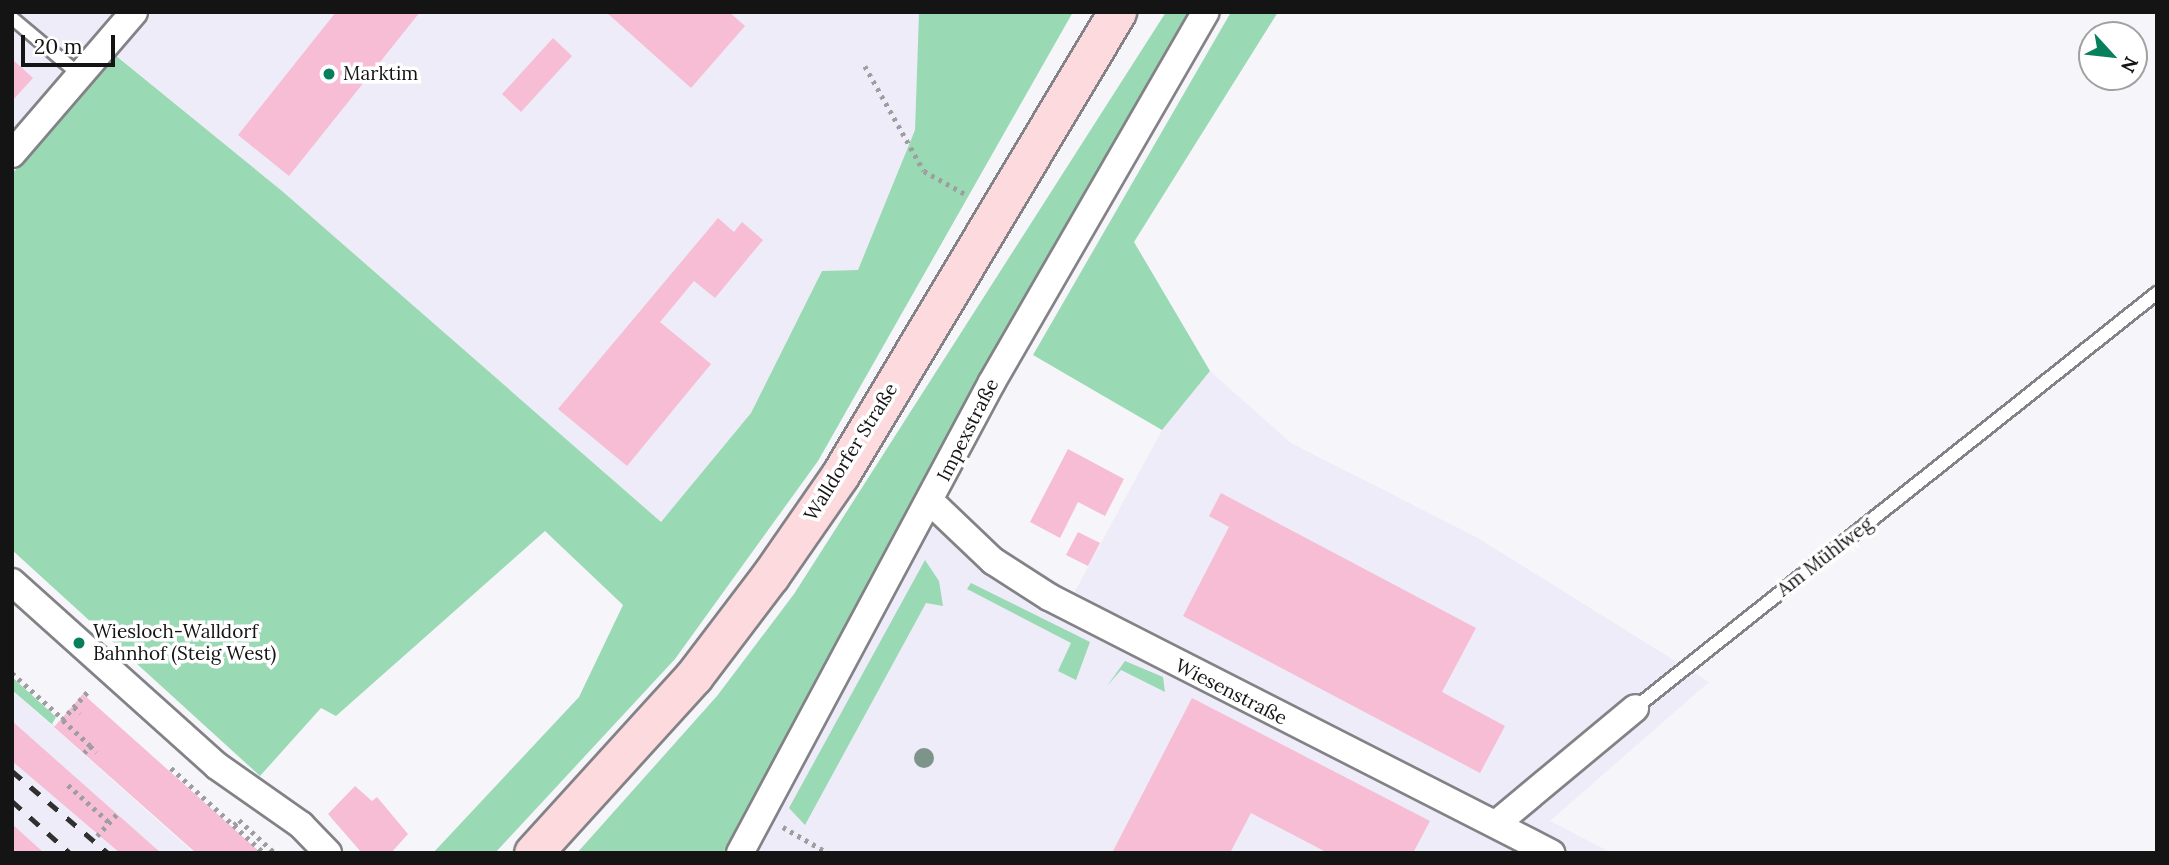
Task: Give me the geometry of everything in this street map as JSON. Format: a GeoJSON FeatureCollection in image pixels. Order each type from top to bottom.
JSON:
{"type":"FeatureCollection","features":[{"type":"Feature","properties":{"kind":"street"},"geometry":{"type":"LineString","coordinates":[[12,154],[134,12]]}},
{"type":"Feature","properties":{"kind":"street","name":"Walldorfer Straße"},"geometry":{"type":"LineString","coordinates":[[533,853],[686,685],[770,576],[840,475],[1116,12]]}},
{"type":"Feature","properties":{"kind":"street","name":"Impexstraße"},"geometry":{"type":"LineString","coordinates":[[740,853],[762,818],[992,382],[1206,12]]}},
{"type":"Feature","properties":{"kind":"street","name":"Wiesenstraße"},"geometry":{"type":"LineString","coordinates":[[931,502],[993,561],[1049,597],[1546,852]]}},
{"type":"Feature","properties":{"kind":"street"},"geometry":{"type":"LineString","coordinates":[[12,582],[217,766],[301,825],[328,853]]}},
{"type":"Feature","properties":{"kind":"street","name":"Am Mühlweg"},"geometry":{"type":"LineString","coordinates":[[1496,824],[1634,708]]}},
{"type":"Feature","properties":{"kind":"lane"},"geometry":{"type":"LineString","coordinates":[[12,18],[80,75]]}},
{"type":"Feature","properties":{"kind":"lane","name":"Am Mühlweg"},"geometry":{"type":"LineString","coordinates":[[1634,708],[2157,293]]}},
{"type":"Feature","properties":{"kind":"path"},"geometry":{"type":"LineString","coordinates":[[865,66],[924,171],[977,201]]}},
{"type":"Feature","properties":{"kind":"path"},"geometry":{"type":"LineString","coordinates":[[12,673],[97,752]]}},
{"type":"Feature","properties":{"kind":"path"},"geometry":{"type":"LineString","coordinates":[[63,719],[88,691]]}},
{"type":"Feature","properties":{"kind":"path"},"geometry":{"type":"LineString","coordinates":[[74,707],[81,713]]}},
{"type":"Feature","properties":{"kind":"path"},"geometry":{"type":"LineString","coordinates":[[84,753],[90,746]]}},
{"type":"Feature","properties":{"kind":"path"},"geometry":{"type":"LineString","coordinates":[[68,785],[110,821]]}},
{"type":"Feature","properties":{"kind":"path"},"geometry":{"type":"LineString","coordinates":[[97,836],[117,814]]}},
{"type":"Feature","properties":{"kind":"path"},"geometry":{"type":"LineString","coordinates":[[762,818],[828,853]]}},
{"type":"Feature","properties":{"kind":"path"},"geometry":{"type":"LineString","coordinates":[[234,825],[239,820],[275,853]]}},
{"type":"Feature","properties":{"kind":"shaded area"},"geometry":{"type":"Polygon","coordinates":[[[12,12],[919,12],[915,130],[858,270],[822,271],[751,413],[661,522],[282,191],[116,55],[12,174],[12,12]]]}},
{"type":"Feature","properties":{"kind":"shaded area"},"geometry":{"type":"Polygon","coordinates":[[[1210,371],[1291,443],[1476,537],[1709,682],[1550,821],[1612,853],[723,853],[761,797],[926,499],[1074,593],[1162,430],[1210,371]]]}},
{"type":"Feature","properties":{"kind":"shaded area"},"geometry":{"type":"Polygon","coordinates":[[[12,690],[176,837],[194,853],[12,853],[12,690]]]}},
{"type":"Feature","properties":{"kind":"green space"},"geometry":{"type":"Polygon","coordinates":[[[919,12],[1073,12],[818,461],[675,659],[495,853],[433,853],[579,697],[623,605],[545,531],[336,716],[321,708],[260,776],[12,550],[12,174],[115,55],[282,191],[661,522],[751,413],[822,271],[858,270],[915,130],[919,12]]]}},
{"type":"Feature","properties":{"kind":"green space"},"geometry":{"type":"Polygon","coordinates":[[[1166,12],[1198,12],[761,797],[723,853],[577,853],[717,696],[794,594],[1166,12]]]}},
{"type":"Feature","properties":{"kind":"green space"},"geometry":{"type":"Polygon","coordinates":[[[1231,12],[1278,12],[1134,242],[1210,371],[1162,430],[1033,355],[1231,12]]]}},
{"type":"Feature","properties":{"kind":"green space"},"geometry":{"type":"Polygon","coordinates":[[[925,560],[939,581],[943,606],[926,603],[805,825],[789,808],[925,560]]]}},
{"type":"Feature","properties":{"kind":"green space"},"geometry":{"type":"Polygon","coordinates":[[[971,583],[1090,642],[1076,680],[1058,671],[1071,643],[967,589],[971,583]]]}},
{"type":"Feature","properties":{"kind":"green space"},"geometry":{"type":"Polygon","coordinates":[[[1125,661],[1163,677],[1165,692],[1121,670],[1107,686],[1125,661]]]}},
{"type":"Feature","properties":{"kind":"green space"},"geometry":{"type":"Polygon","coordinates":[[[12,677],[56,717],[52,724],[63,734],[12,690],[12,677]]]}},
{"type":"Feature","properties":{"kind":"building","name":"Marktim"},"geometry":{"type":"Polygon","coordinates":[[[336,12],[420,12],[289,176],[238,135],[336,12]]]}},
{"type":"Feature","properties":{"kind":"building"},"geometry":{"type":"Polygon","coordinates":[[[606,12],[729,12],[745,26],[691,88],[606,12]]]}},
{"type":"Feature","properties":{"kind":"building"},"geometry":{"type":"Polygon","coordinates":[[[553,38],[572,56],[521,112],[502,94],[553,38]]]}},
{"type":"Feature","properties":{"kind":"building"},"geometry":{"type":"Polygon","coordinates":[[[12,59],[33,78],[12,101],[12,59]]]}},
{"type":"Feature","properties":{"kind":"building"},"geometry":{"type":"Polygon","coordinates":[[[718,218],[734,232],[742,222],[763,240],[715,298],[694,281],[660,322],[711,364],[627,466],[558,409],[718,218]]]}},
{"type":"Feature","properties":{"kind":"building"},"geometry":{"type":"Polygon","coordinates":[[[1068,449],[1124,479],[1105,516],[1078,502],[1060,538],[1030,522],[1068,449]]]}},
{"type":"Feature","properties":{"kind":"building"},"geometry":{"type":"Polygon","coordinates":[[[1221,493],[1476,628],[1442,692],[1505,726],[1480,773],[1183,616],[1229,527],[1209,516],[1221,493]]]}},
{"type":"Feature","properties":{"kind":"building"},"geometry":{"type":"Polygon","coordinates":[[[1078,532],[1100,543],[1088,566],[1066,555],[1078,532]]]}},
{"type":"Feature","properties":{"kind":"building"},"geometry":{"type":"Polygon","coordinates":[[[83,694],[261,853],[196,853],[54,727],[83,694]]]}},
{"type":"Feature","properties":{"kind":"building"},"geometry":{"type":"Polygon","coordinates":[[[1192,698],[1430,821],[1413,853],[1328,853],[1251,813],[1230,853],[1112,853],[1192,698]]]}},
{"type":"Feature","properties":{"kind":"building"},"geometry":{"type":"Polygon","coordinates":[[[12,721],[161,853],[120,853],[12,761],[12,721]]]}},
{"type":"Feature","properties":{"kind":"building"},"geometry":{"type":"Polygon","coordinates":[[[355,786],[372,801],[377,797],[408,834],[391,853],[361,852],[328,814],[355,786]]]}},
{"type":"Feature","properties":{"kind":"building"},"geometry":{"type":"Polygon","coordinates":[[[12,824],[44,853],[12,853],[12,824]]]}},
{"type":"Feature","properties":{"kind":"railway"},"geometry":{"type":"LineString","coordinates":[[12,771],[108,853]]}},
{"type":"Feature","properties":{"kind":"railway"},"geometry":{"type":"LineString","coordinates":[[12,801],[70,853]]}},
{"type":"Feature","properties":{"kind":"place","name":"Marktim"},"geometry":{"type":"Point","coordinates":[329,74]}},
{"type":"Feature","properties":{"kind":"place","name":"Wiesloch-Walldorf Bahnhof (Steig West)"},"geometry":{"type":"Point","coordinates":[79,643]}}]}
